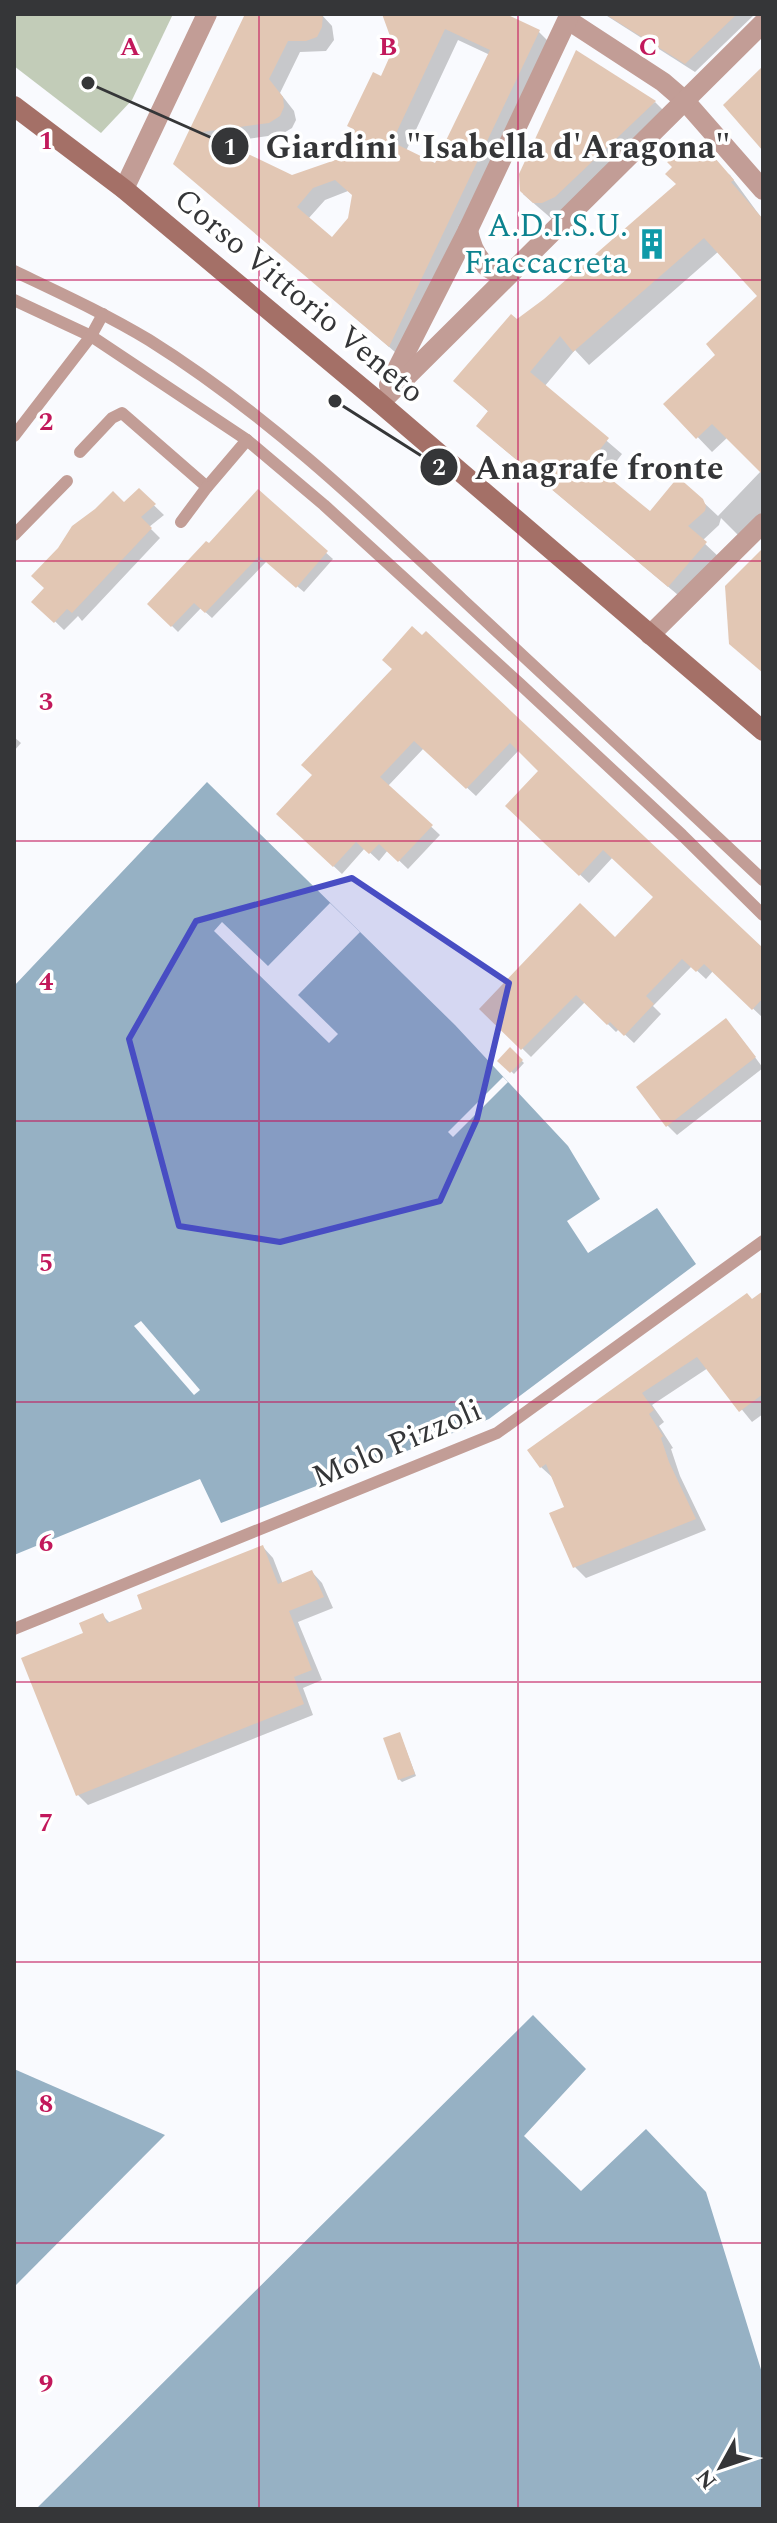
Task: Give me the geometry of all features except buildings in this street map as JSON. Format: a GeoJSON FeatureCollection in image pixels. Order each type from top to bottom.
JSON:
{"type":"FeatureCollection","features":[{"type":"Feature","properties":{"kind":"main road","name":"Corso Vittorio Veneto"},"geometry":{"type":"LineString","coordinates":[[14,106],[124,189],[763,731]]}},
{"type":"Feature","properties":{"kind":"street"},"geometry":{"type":"LineString","coordinates":[[124,189],[207,14]]}},
{"type":"Feature","properties":{"kind":"street"},"geometry":{"type":"LineString","coordinates":[[380,403],[468,230],[569,17],[663,82],[685,101],[763,190]]}},
{"type":"Feature","properties":{"kind":"street"},"geometry":{"type":"LineString","coordinates":[[380,403],[763,23]]}},
{"type":"Feature","properties":{"kind":"street"},"geometry":{"type":"LineString","coordinates":[[468,230],[471,247],[482,262],[494,271],[513,271]]}},
{"type":"Feature","properties":{"kind":"street"},"geometry":{"type":"LineString","coordinates":[[650,635],[763,523]]}},
{"type":"Feature","properties":{"kind":"lane"},"geometry":{"type":"LineString","coordinates":[[14,271],[103,314],[191,368],[301,453],[389,530],[763,880]]}},
{"type":"Feature","properties":{"kind":"lane"},"geometry":{"type":"LineString","coordinates":[[14,300],[91,336],[247,440],[324,505],[520,684],[763,915]]}},
{"type":"Feature","properties":{"kind":"lane"},"geometry":{"type":"LineString","coordinates":[[14,436],[91,336],[103,314]]}},
{"type":"Feature","properties":{"kind":"lane"},"geometry":{"type":"LineString","coordinates":[[80,452],[112,418],[122,413],[207,487]]}},
{"type":"Feature","properties":{"kind":"lane"},"geometry":{"type":"LineString","coordinates":[[181,522],[247,440]]}},
{"type":"Feature","properties":{"kind":"lane"},"geometry":{"type":"LineString","coordinates":[[14,535],[67,481]]}},
{"type":"Feature","properties":{"kind":"lane","name":"Molo Pizzoli"},"geometry":{"type":"LineString","coordinates":[[14,1629],[497,1433],[763,1241]]}},
{"type":"Feature","properties":{"kind":"highlighted area"},"geometry":{"type":"Polygon","coordinates":[[[352,878],[509,983],[477,1119],[440,1201],[280,1242],[179,1226],[129,1039],[196,921],[352,878]]]}},
{"type":"Feature","properties":{"kind":"green space"},"geometry":{"type":"Polygon","coordinates":[[[14,14],[173,14],[132,100],[101,133],[14,66],[14,14]]]}},
{"type":"Feature","properties":{"kind":"water"},"geometry":{"type":"Polygon","coordinates":[[[207,782],[455,1025],[568,1146],[600,1199],[567,1221],[588,1253],[657,1208],[696,1264],[489,1419],[221,1523],[200,1479],[14,1555],[14,986],[207,782]]]}},
{"type":"Feature","properties":{"kind":"water"},"geometry":{"type":"Polygon","coordinates":[[[533,2015],[586,2069],[524,2136],[581,2191],[646,2129],[706,2192],[763,2376],[763,2509],[36,2509],[533,2015]]]}},
{"type":"Feature","properties":{"kind":"water"},"geometry":{"type":"Polygon","coordinates":[[[14,2069],[165,2135],[14,2287],[14,2069]]]}},
{"type":"Feature","properties":{"kind":"pier"},"geometry":{"type":"Polygon","coordinates":[[[330,903],[360,932],[298,995],[338,1034],[329,1043],[214,931],[222,922],[268,966],[330,903]]]}},
{"type":"Feature","properties":{"kind":"pier"},"geometry":{"type":"Polygon","coordinates":[[[503,1077],[508,1082],[453,1137],[448,1132],[503,1077]]]}},
{"type":"Feature","properties":{"kind":"pier"},"geometry":{"type":"Polygon","coordinates":[[[141,1321],[200,1390],[194,1395],[134,1326],[141,1321]]]}},
{"type":"Feature","properties":{"kind":"place","name":"Giardini \"Isabella d'Aragona\""},"geometry":{"type":"Point","coordinates":[88,83]}},
{"type":"Feature","properties":{"kind":"place","name":"A.D.I.S.U. Fraccacreta"},"geometry":{"type":"Point","coordinates":[652,244]}},
{"type":"Feature","properties":{"kind":"place","name":"Anagrafe fronte"},"geometry":{"type":"Point","coordinates":[335,401]}}]}
